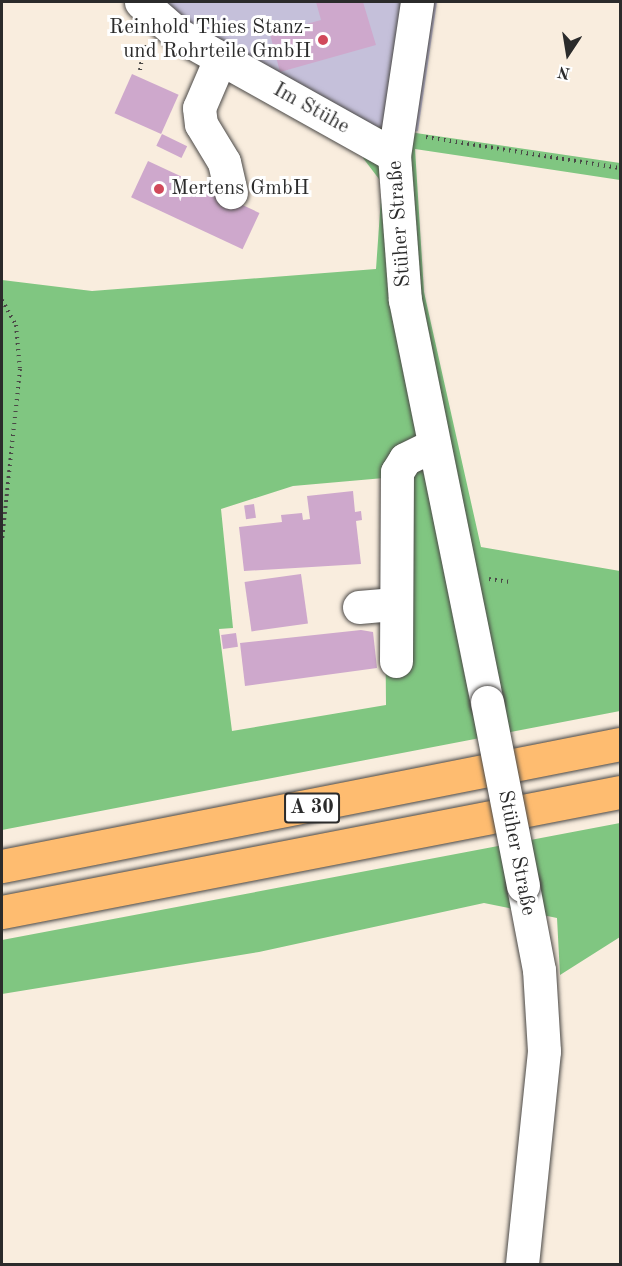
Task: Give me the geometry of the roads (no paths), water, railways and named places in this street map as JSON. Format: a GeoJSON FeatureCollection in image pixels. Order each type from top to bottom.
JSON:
{"type":"FeatureCollection","features":[{"type":"Feature","properties":{"kind":"highway","name":"A 30"},"geometry":{"type":"LineString","coordinates":[[2,866],[621,744]]}},
{"type":"Feature","properties":{"kind":"highway","name":"A 30"},"geometry":{"type":"LineString","coordinates":[[2,912],[621,792]]}},
{"type":"Feature","properties":{"kind":"street","name":"Im Stühe"},"geometry":{"type":"LineString","coordinates":[[141,2],[179,35],[220,59],[396,144]]}},
{"type":"Feature","properties":{"kind":"street","name":"Stüher Straße"},"geometry":{"type":"LineString","coordinates":[[417,2],[396,144],[405,300],[432,446],[487,702],[539,970],[544,1051],[522,1264]]}},
{"type":"Feature","properties":{"kind":"street"},"geometry":{"type":"LineString","coordinates":[[220,59],[199,108],[201,124],[224,162],[231,192]]}},
{"type":"Feature","properties":{"kind":"street"},"geometry":{"type":"LineString","coordinates":[[396,661],[397,472],[405,459],[432,446]]}},
{"type":"Feature","properties":{"kind":"street"},"geometry":{"type":"LineString","coordinates":[[359,607],[395,604]]}},
{"type":"Feature","properties":{"kind":"place","name":"Reinhold Thies Stanz- und Rohrteile GmbH"},"geometry":{"type":"Point","coordinates":[323,40]}},
{"type":"Feature","properties":{"kind":"place","name":"Mertens GmbH"},"geometry":{"type":"Point","coordinates":[159,189]}}]}
